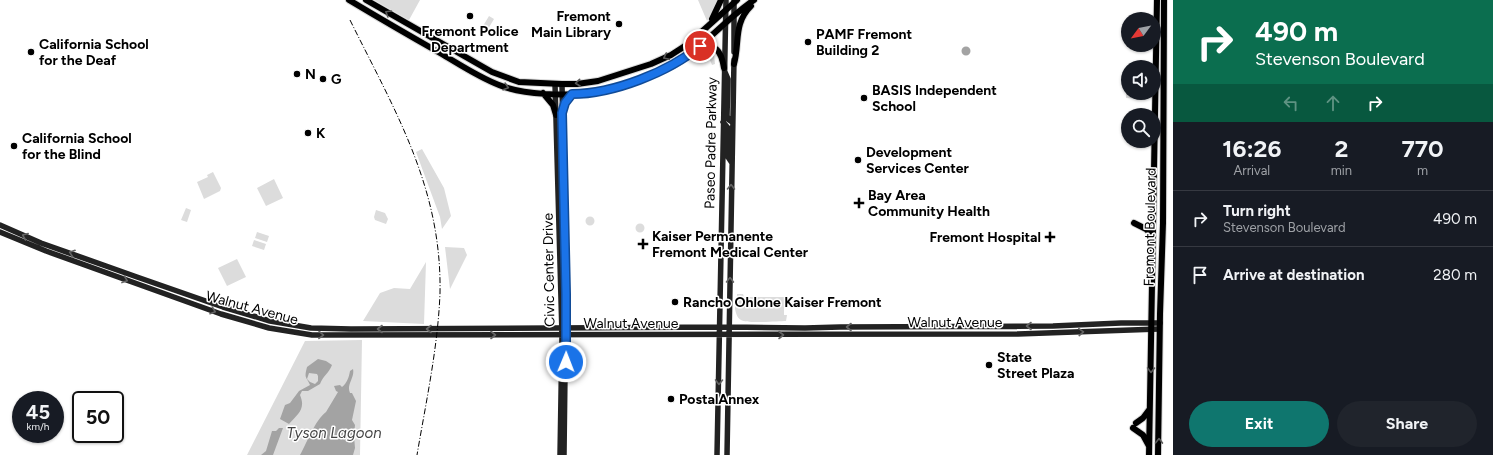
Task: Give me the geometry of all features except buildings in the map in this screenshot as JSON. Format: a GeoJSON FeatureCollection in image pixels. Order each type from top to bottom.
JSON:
{"type":"FeatureCollection","features":[{"type":"Feature","properties":{"kind":"main road"},"geometry":{"type":"LineString","coordinates":[[349,0],[500,85],[518,90],[558,94],[572,94],[603,90],[654,74],[676,63],[692,52],[725,22],[754,0]]}},
{"type":"Feature","properties":{"kind":"main road"},"geometry":{"type":"LineString","coordinates":[[366,0],[492,72],[519,82],[558,84],[577,84],[598,81],[651,64],[671,55],[688,44],[735,1]]}},
{"type":"Feature","properties":{"kind":"main road"},"geometry":{"type":"LineString","coordinates":[[706,27],[719,7],[721,0]]}},
{"type":"Feature","properties":{"kind":"main road","name":"Paseo Padre Parkway"},"geometry":{"type":"LineString","coordinates":[[717,455],[726,0]]}},
{"type":"Feature","properties":{"kind":"main road"},"geometry":{"type":"LineString","coordinates":[[734,64],[737,53],[739,25],[746,11],[757,0]]}},
{"type":"Feature","properties":{"kind":"main road","name":"Fremont Boulevard"},"geometry":{"type":"LineString","coordinates":[[1149,455],[1157,0]]}},
{"type":"Feature","properties":{"kind":"main road","name":"Fremont Boulevard"},"geometry":{"type":"LineString","coordinates":[[1158,455],[1163,222],[1164,0]]}},
{"type":"Feature","properties":{"kind":"main road","name":"Paseo Padre Parkway"},"geometry":{"type":"LineString","coordinates":[[727,455],[735,1]]}},
{"type":"Feature","properties":{"kind":"main road"},"geometry":{"type":"LineString","coordinates":[[692,52],[707,47],[715,48],[721,54],[728,80],[727,116],[732,122]]}},
{"type":"Feature","properties":{"kind":"main road","name":"Civic Center Drive"},"geometry":{"type":"LineString","coordinates":[[558,84],[556,115],[564,328]]}},
{"type":"Feature","properties":{"kind":"main road"},"geometry":{"type":"LineString","coordinates":[[543,93],[553,105],[556,115]]}},
{"type":"Feature","properties":{"kind":"main road","name":"Civic Center Drive"},"geometry":{"type":"LineString","coordinates":[[558,94],[562,112],[564,455]]}},
{"type":"Feature","properties":{"kind":"main road"},"geometry":{"type":"LineString","coordinates":[[562,112],[565,103],[572,94]]}},
{"type":"Feature","properties":{"kind":"main road"},"geometry":{"type":"LineString","coordinates":[[723,122],[728,128],[728,157],[732,163]]}},
{"type":"Feature","properties":{"kind":"main road"},"geometry":{"type":"LineString","coordinates":[[1134,223],[1146,229],[1152,236]]}},
{"type":"Feature","properties":{"kind":"main road","name":"Walnut Avenue"},"geometry":{"type":"LineString","coordinates":[[0,225],[41,243],[223,307],[270,321],[311,328],[1160,326]]}},
{"type":"Feature","properties":{"kind":"main road","name":"Walnut Avenue"},"geometry":{"type":"LineString","coordinates":[[0,232],[46,251],[186,302],[269,328],[312,335],[1039,334],[1152,326]]}},
{"type":"Feature","properties":{"kind":"main road","name":"Civic Center Drive"},"geometry":{"type":"LineString","coordinates":[[560,455],[564,335]]}},
{"type":"Feature","properties":{"kind":"main road"},"geometry":{"type":"LineString","coordinates":[[1150,409],[1144,418],[1135,426],[1143,435],[1150,448]]}},
{"type":"Feature","properties":{"kind":"shaded area"},"geometry":{"type":"Polygon","coordinates":[[[374,0],[420,0],[409,20],[374,0]]]}},
{"type":"Feature","properties":{"kind":"shaded area"},"geometry":{"type":"Polygon","coordinates":[[[698,0],[719,0],[707,21],[698,0]]]}},
{"type":"Feature","properties":{"kind":"shaded area"},"geometry":{"type":"Polygon","coordinates":[[[489,16],[494,19],[488,29],[483,26],[489,16]]]}},
{"type":"Feature","properties":{"kind":"shaded area"},"geometry":{"type":"Polygon","coordinates":[[[710,53],[714,55],[715,64],[712,65],[710,60],[707,60],[705,54],[710,53]]]}},
{"type":"Feature","properties":{"kind":"shaded area"},"geometry":{"type":"Polygon","coordinates":[[[422,149],[444,188],[451,216],[442,229],[440,217],[416,152],[422,149]]]}},
{"type":"Feature","properties":{"kind":"shaded area"},"geometry":{"type":"Polygon","coordinates":[[[213,172],[221,188],[220,191],[204,199],[197,182],[208,177],[207,175],[213,172]]]}},
{"type":"Feature","properties":{"kind":"shaded area"},"geometry":{"type":"Polygon","coordinates":[[[274,179],[283,198],[266,206],[257,188],[274,179]]]}},
{"type":"Feature","properties":{"kind":"shaded area"},"geometry":{"type":"Polygon","coordinates":[[[186,208],[191,210],[187,222],[181,220],[186,208]]]}},
{"type":"Feature","properties":{"kind":"shaded area"},"geometry":{"type":"Polygon","coordinates":[[[376,210],[385,213],[388,219],[386,224],[375,220],[374,217],[376,210]]]}},
{"type":"Feature","properties":{"kind":"shaded area"},"geometry":{"type":"Polygon","coordinates":[[[588,217],[592,217],[594,221],[592,225],[588,225],[586,223],[586,219],[588,217]]]}},
{"type":"Feature","properties":{"kind":"shaded area"},"geometry":{"type":"Polygon","coordinates":[[[640,223],[645,228],[640,233],[635,228],[640,223]]]}},
{"type":"Feature","properties":{"kind":"shaded area"},"geometry":{"type":"Polygon","coordinates":[[[257,232],[269,236],[267,242],[255,238],[257,232]]]}},
{"type":"Feature","properties":{"kind":"shaded area"},"geometry":{"type":"Polygon","coordinates":[[[254,240],[266,244],[264,250],[252,246],[254,240]]]}},
{"type":"Feature","properties":{"kind":"shaded area"},"geometry":{"type":"Polygon","coordinates":[[[445,247],[464,248],[467,255],[450,289],[445,247]]]}},
{"type":"Feature","properties":{"kind":"shaded area"},"geometry":{"type":"Polygon","coordinates":[[[237,259],[246,277],[227,286],[218,268],[237,259]]]}},
{"type":"Feature","properties":{"kind":"shaded area"},"geometry":{"type":"Polygon","coordinates":[[[426,262],[424,324],[363,321],[380,293],[394,288],[410,289],[426,262]]]}},
{"type":"Feature","properties":{"kind":"shaded area"},"geometry":{"type":"Polygon","coordinates":[[[737,294],[743,294],[744,297],[784,297],[784,315],[787,315],[786,321],[756,322],[741,320],[735,309],[737,294]]]}},
{"type":"Feature","properties":{"kind":"shaded area"},"geometry":{"type":"Polygon","coordinates":[[[362,340],[360,455],[247,455],[305,341],[362,340]]]}},
{"type":"Feature","properties":{"kind":"water"},"geometry":{"type":"Polygon","coordinates":[[[966,46],[971,51],[966,56],[961,51],[966,46]]]}},
{"type":"Feature","properties":{"kind":"water"},"geometry":{"type":"Polygon","coordinates":[[[318,359],[326,361],[332,365],[320,384],[308,391],[302,391],[300,395],[302,400],[302,408],[289,424],[280,419],[285,405],[290,403],[299,391],[310,385],[307,379],[306,376],[307,367],[318,359]],[[309,373],[307,379],[315,384],[318,381],[317,374],[309,373]]]}},
{"type":"Feature","properties":{"kind":"water","name":"Tyson Lagoon"},"geometry":{"type":"Polygon","coordinates":[[[353,369],[349,390],[356,401],[352,420],[355,425],[355,448],[353,455],[300,455],[318,420],[326,412],[338,392],[334,386],[340,385],[342,387],[348,380],[350,371],[353,369]]]}},
{"type":"Feature","properties":{"kind":"water"},"geometry":{"type":"Polygon","coordinates":[[[279,428],[283,428],[273,455],[261,455],[266,451],[272,431],[276,431],[279,428]]]}},
{"type":"Feature","properties":{"kind":"railway"},"geometry":{"type":"LineString","coordinates":[[350,20],[399,119],[413,151],[424,184],[433,219],[439,255],[440,293],[437,334],[417,455]]}},
{"type":"Feature","properties":{"kind":"place","name":"Fremont Police Department"},"geometry":{"type":"Point","coordinates":[470,16]}},
{"type":"Feature","properties":{"kind":"place","name":"Fremont Main Library"},"geometry":{"type":"Point","coordinates":[619,24]}},
{"type":"Feature","properties":{"kind":"place","name":"PAMF Fremont Building 2"},"geometry":{"type":"Point","coordinates":[808,42]}},
{"type":"Feature","properties":{"kind":"place","name":"California School for the Deaf"},"geometry":{"type":"Point","coordinates":[31,52]}},
{"type":"Feature","properties":{"kind":"place","name":"N"},"geometry":{"type":"Point","coordinates":[297,74]}},
{"type":"Feature","properties":{"kind":"place","name":"G"},"geometry":{"type":"Point","coordinates":[323,79]}},
{"type":"Feature","properties":{"kind":"place","name":"BASIS Independent School"},"geometry":{"type":"Point","coordinates":[864,98]}},
{"type":"Feature","properties":{"kind":"place","name":"K"},"geometry":{"type":"Point","coordinates":[308,133]}},
{"type":"Feature","properties":{"kind":"place","name":"California School for the Blind"},"geometry":{"type":"Point","coordinates":[14,146]}},
{"type":"Feature","properties":{"kind":"place","name":"Development Services Center"},"geometry":{"type":"Point","coordinates":[858,160]}},
{"type":"Feature","properties":{"kind":"place","name":"Bay Area Community Health"},"geometry":{"type":"Point","coordinates":[859,203]}},
{"type":"Feature","properties":{"kind":"place","name":"Fremont Hospital"},"geometry":{"type":"Point","coordinates":[1050,237]}},
{"type":"Feature","properties":{"kind":"place","name":"Kaiser Permanente Fremont Medical Center"},"geometry":{"type":"Point","coordinates":[643,244]}},
{"type":"Feature","properties":{"kind":"place","name":"Rancho Ohlone Kaiser Fremont"},"geometry":{"type":"Point","coordinates":[675,302]}},
{"type":"Feature","properties":{"kind":"place","name":"State Street Plaza"},"geometry":{"type":"Point","coordinates":[989,365]}},
{"type":"Feature","properties":{"kind":"place","name":"PostalAnnex"},"geometry":{"type":"Point","coordinates":[671,399]}},
{"type":"Feature","properties":{"kind":"route"},"geometry":{"type":"LineString","coordinates":[[566,362],[562,113],[565,103],[572,94],[592,93],[631,82],[666,69],[700,46]]}}]}
